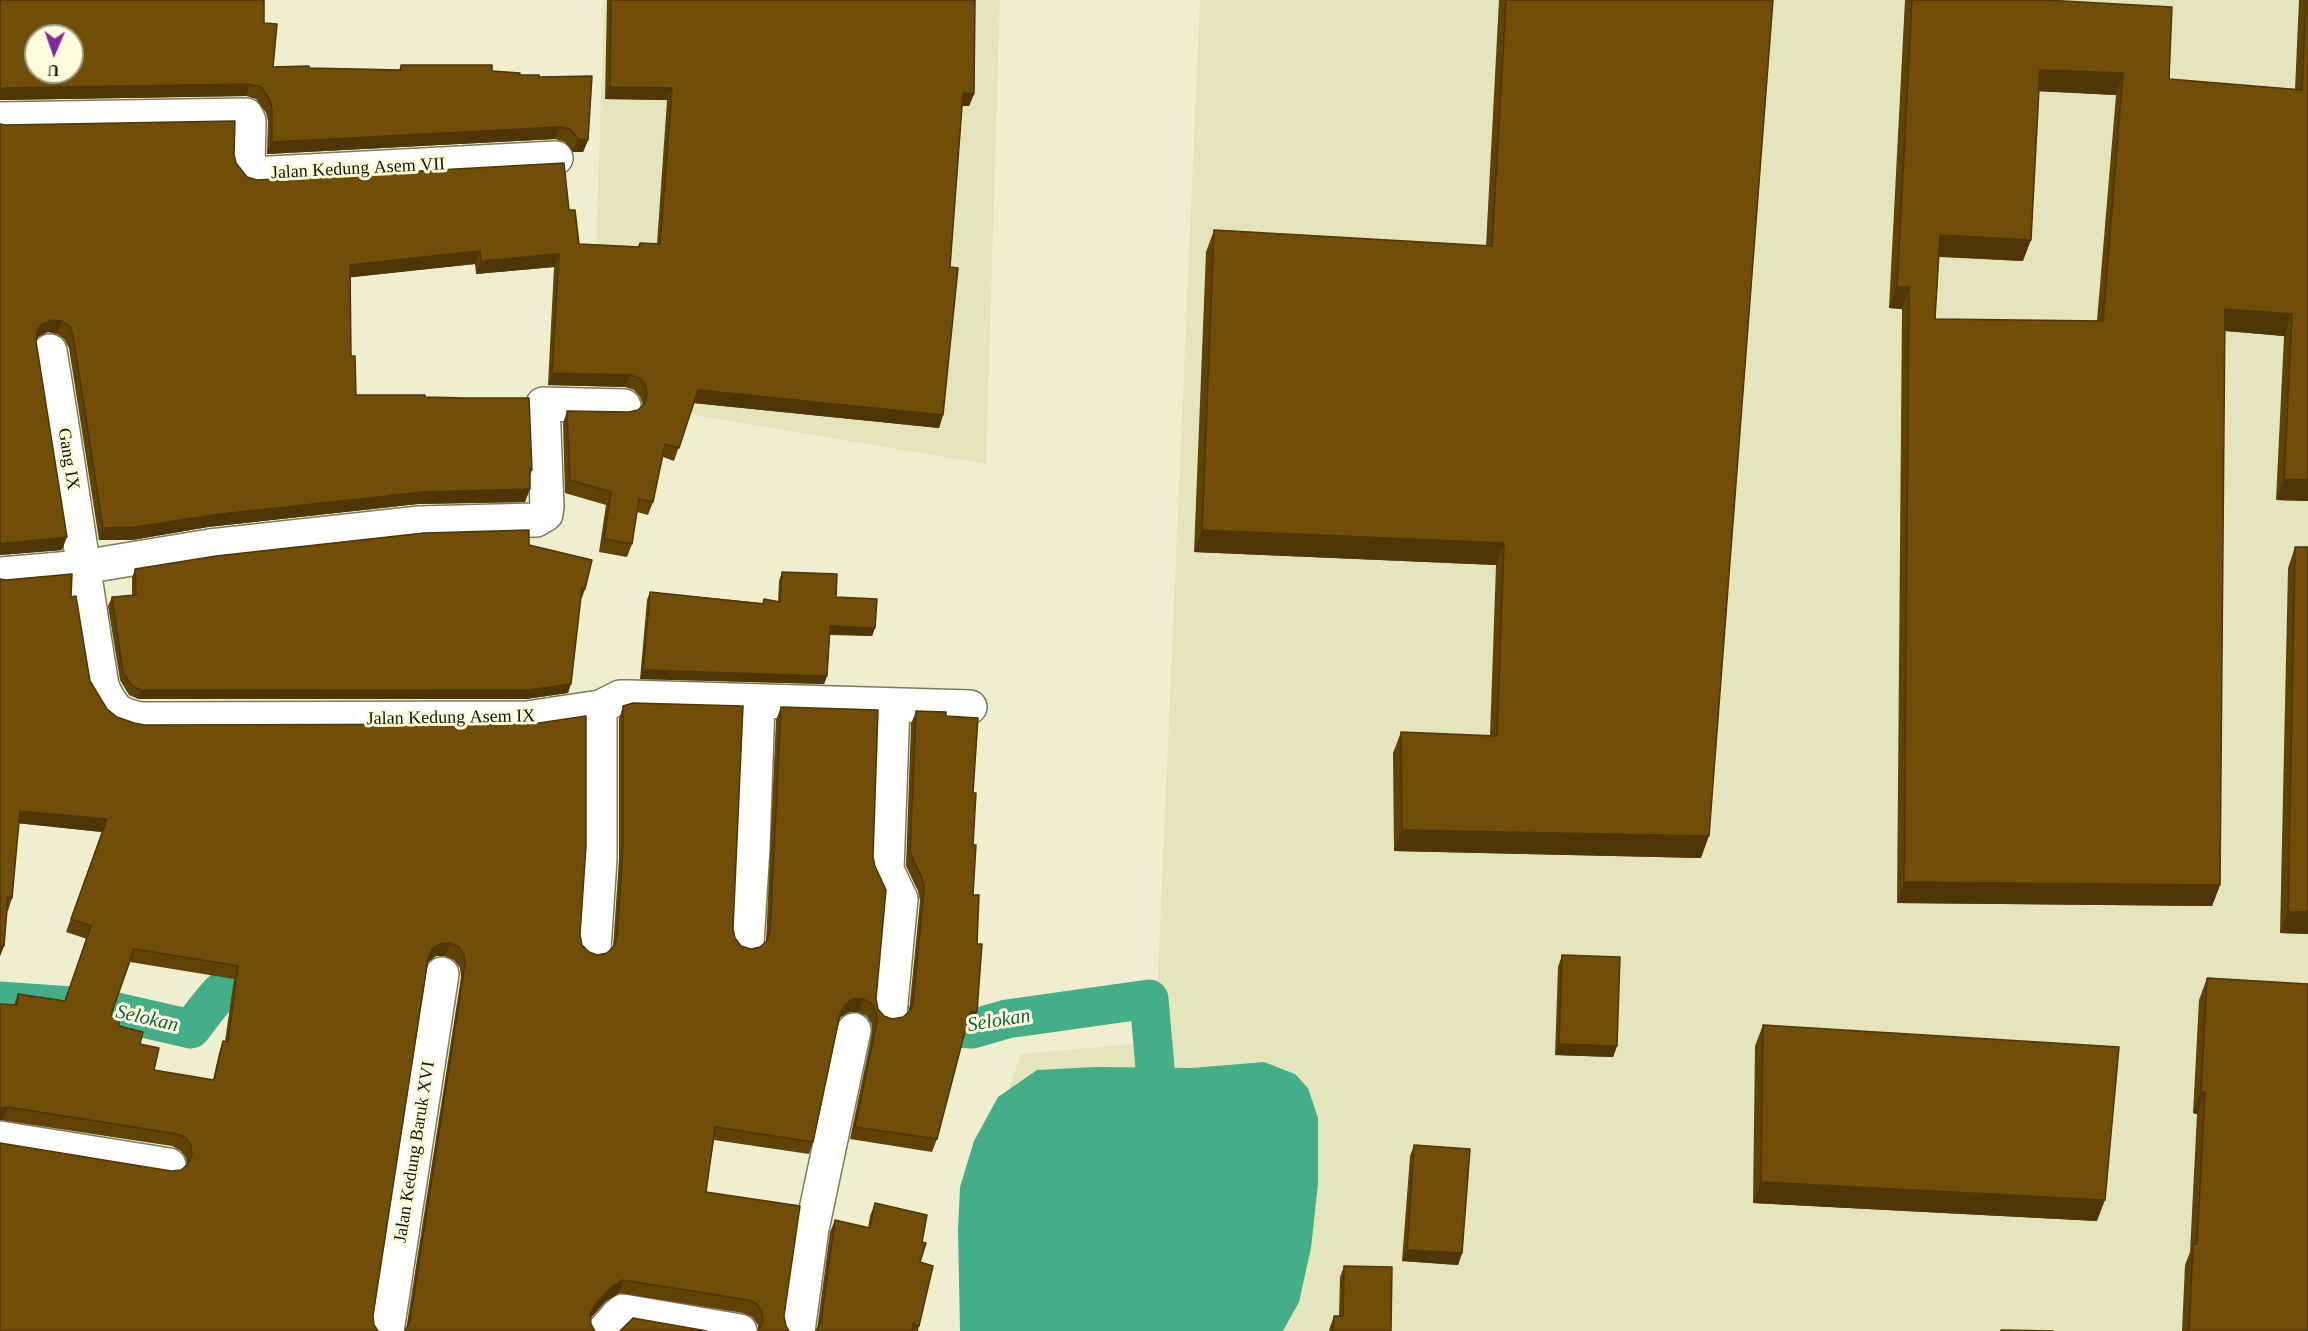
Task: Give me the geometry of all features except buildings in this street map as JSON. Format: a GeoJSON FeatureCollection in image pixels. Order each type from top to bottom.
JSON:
{"type":"FeatureCollection","features":[{"type":"Feature","properties":{"kind":"street","name":"Jalan Kedung Asem VII"},"geometry":{"type":"LineString","coordinates":[[0,119],[246,115],[249,120],[248,167],[252,174],[556,158]]}},
{"type":"Feature","properties":{"kind":"street","name":"Gang IX"},"geometry":{"type":"LineString","coordinates":[[50,351],[71,472],[83,567]]}},
{"type":"Feature","properties":{"kind":"street"},"geometry":{"type":"LineString","coordinates":[[0,574],[83,567],[210,546],[420,523],[536,520],[546,514],[547,507],[543,404],[624,406]]}},
{"type":"Feature","properties":{"kind":"street","name":"Jalan Kedung Asem IX"},"geometry":{"type":"LineString","coordinates":[[83,567],[102,686],[118,712],[127,717],[141,719],[527,718],[600,707],[620,697],[970,707]]}},
{"type":"Feature","properties":{"kind":"street"},"geometry":{"type":"LineString","coordinates":[[747,943],[758,701]]}},
{"type":"Feature","properties":{"kind":"street"},"geometry":{"type":"LineString","coordinates":[[890,1013],[901,899],[888,870],[893,705]]}},
{"type":"Feature","properties":{"kind":"street"},"geometry":{"type":"LineString","coordinates":[[594,949],[600,859],[600,707]]}},
{"type":"Feature","properties":{"kind":"street","name":"Jalan Kedung Baruk XVI"},"geometry":{"type":"LineString","coordinates":[[387,1331],[442,974]]}},
{"type":"Feature","properties":{"kind":"street"},"geometry":{"type":"LineString","coordinates":[[798,1331],[812,1229],[854,1030]]}},
{"type":"Feature","properties":{"kind":"street"},"geometry":{"type":"LineString","coordinates":[[0,1138],[169,1165]]}},
{"type":"Feature","properties":{"kind":"street"},"geometry":{"type":"LineString","coordinates":[[604,1331],[623,1311],[740,1331]]}},
{"type":"Feature","properties":{"kind":"shaded area"},"geometry":{"type":"Polygon","coordinates":[[[604,0],[1000,0],[986,464],[641,406],[648,252],[596,252],[604,0]]]}},
{"type":"Feature","properties":{"kind":"shaded area"},"geometry":{"type":"Polygon","coordinates":[[[1200,0],[2308,0],[2308,1331],[968,1331],[971,1197],[1021,1054],[1155,1042],[1200,0]]]}},
{"type":"Feature","properties":{"kind":"shaded area"},"geometry":{"type":"Polygon","coordinates":[[[1264,1062],[1295,1074],[1308,1088],[1318,1118],[1318,1184],[1311,1248],[1299,1302],[1283,1331],[960,1331],[958,1230],[960,1187],[974,1141],[998,1097],[1037,1070],[1095,1067],[1192,1068],[1264,1062]]]}},
{"type":"Feature","properties":{"kind":"waterway","name":"Selokan"},"geometry":{"type":"LineString","coordinates":[[0,1001],[99,1008],[191,1029],[219,994],[239,979],[266,972],[283,973]]}},
{"type":"Feature","properties":{"kind":"waterway","name":"Selokan"},"geometry":{"type":"LineString","coordinates":[[788,1007],[874,1024],[972,1029],[1007,1019],[1149,999],[1155,1068]]}}]}
